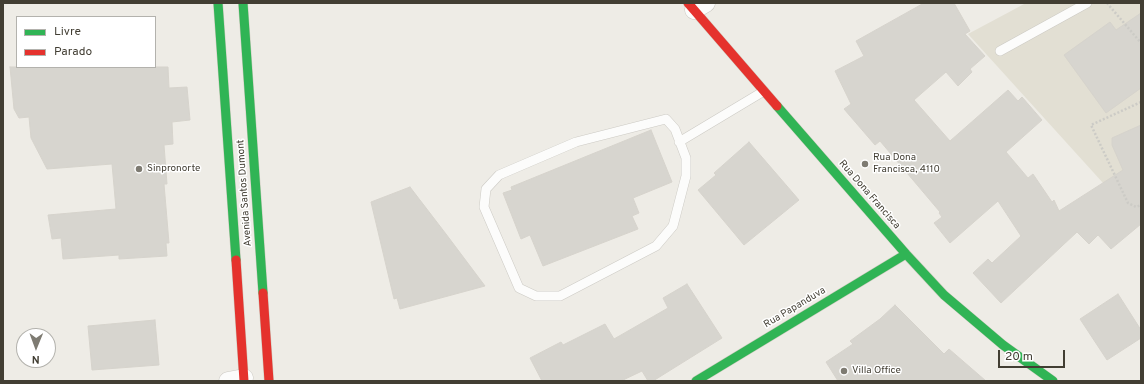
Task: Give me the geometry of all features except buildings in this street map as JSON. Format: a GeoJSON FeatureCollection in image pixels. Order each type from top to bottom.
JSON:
{"type":"FeatureCollection","features":[{"type":"Feature","properties":{"kind":"main road","name":"Avenida Santos Dumont"},"geometry":{"type":"LineString","coordinates":[[218,3],[238,380]]}},
{"type":"Feature","properties":{"kind":"main road","name":"Avenida Santos Dumont"},"geometry":{"type":"LineString","coordinates":[[243,3],[269,381]]}},
{"type":"Feature","properties":{"kind":"main road","name":"Rua Dona Francisca"},"geometry":{"type":"LineString","coordinates":[[696,5],[765,91],[906,254],[944,295],[1003,345],[1053,381]]}},
{"type":"Feature","properties":{"kind":"main road","name":"Rua Papanduva"},"geometry":{"type":"LineString","coordinates":[[696,381],[906,254]]}},
{"type":"Feature","properties":{"kind":"lane"},"geometry":{"type":"LineString","coordinates":[[1000,51],[1087,3]]}},
{"type":"Feature","properties":{"kind":"lane"},"geometry":{"type":"LineString","coordinates":[[679,142],[765,91]]}},
{"type":"Feature","properties":{"kind":"lane"},"geometry":{"type":"LineString","coordinates":[[666,120],[675,129],[679,142],[686,158],[686,176],[673,226],[656,246],[560,296],[536,296],[519,288],[484,207],[486,189],[499,175],[576,142],[666,120]]}},
{"type":"Feature","properties":{"kind":"path"},"geometry":{"type":"LineString","coordinates":[[1108,3],[1141,43]]}},
{"type":"Feature","properties":{"kind":"path"},"geometry":{"type":"LineString","coordinates":[[1141,102],[1091,125],[1128,203],[1136,207],[1141,205]]}},
{"type":"Feature","properties":{"kind":"shaded area"},"geometry":{"type":"Polygon","coordinates":[[[1026,3],[1141,3],[1141,211],[1132,215],[968,34],[1026,3]]]}},
{"type":"Feature","properties":{"kind":"traffic: fast"},"geometry":{"type":"LineString","coordinates":[[218,3],[236,260]]}},
{"type":"Feature","properties":{"kind":"traffic: fast"},"geometry":{"type":"LineString","coordinates":[[243,3],[263,293]]}},
{"type":"Feature","properties":{"kind":"traffic: fast"},"geometry":{"type":"LineString","coordinates":[[777,106],[906,254],[944,295],[1003,345],[1053,381]]}},
{"type":"Feature","properties":{"kind":"traffic: fast"},"geometry":{"type":"LineString","coordinates":[[696,381],[906,254]]}},
{"type":"Feature","properties":{"kind":"traffic: jam"},"geometry":{"type":"LineString","coordinates":[[688,3],[777,106]]}},
{"type":"Feature","properties":{"kind":"traffic: jam"},"geometry":{"type":"LineString","coordinates":[[236,260],[244,381]]}},
{"type":"Feature","properties":{"kind":"traffic: jam"},"geometry":{"type":"LineString","coordinates":[[263,293],[269,381]]}},
{"type":"Feature","properties":{"kind":"place","name":"Rua Dona Francisca, 4110"},"geometry":{"type":"Point","coordinates":[865,164]}},
{"type":"Feature","properties":{"kind":"place","name":"Sinpronorte"},"geometry":{"type":"Point","coordinates":[139,169]}},
{"type":"Feature","properties":{"kind":"place","name":"Villa Office"},"geometry":{"type":"Point","coordinates":[844,371]}}]}
